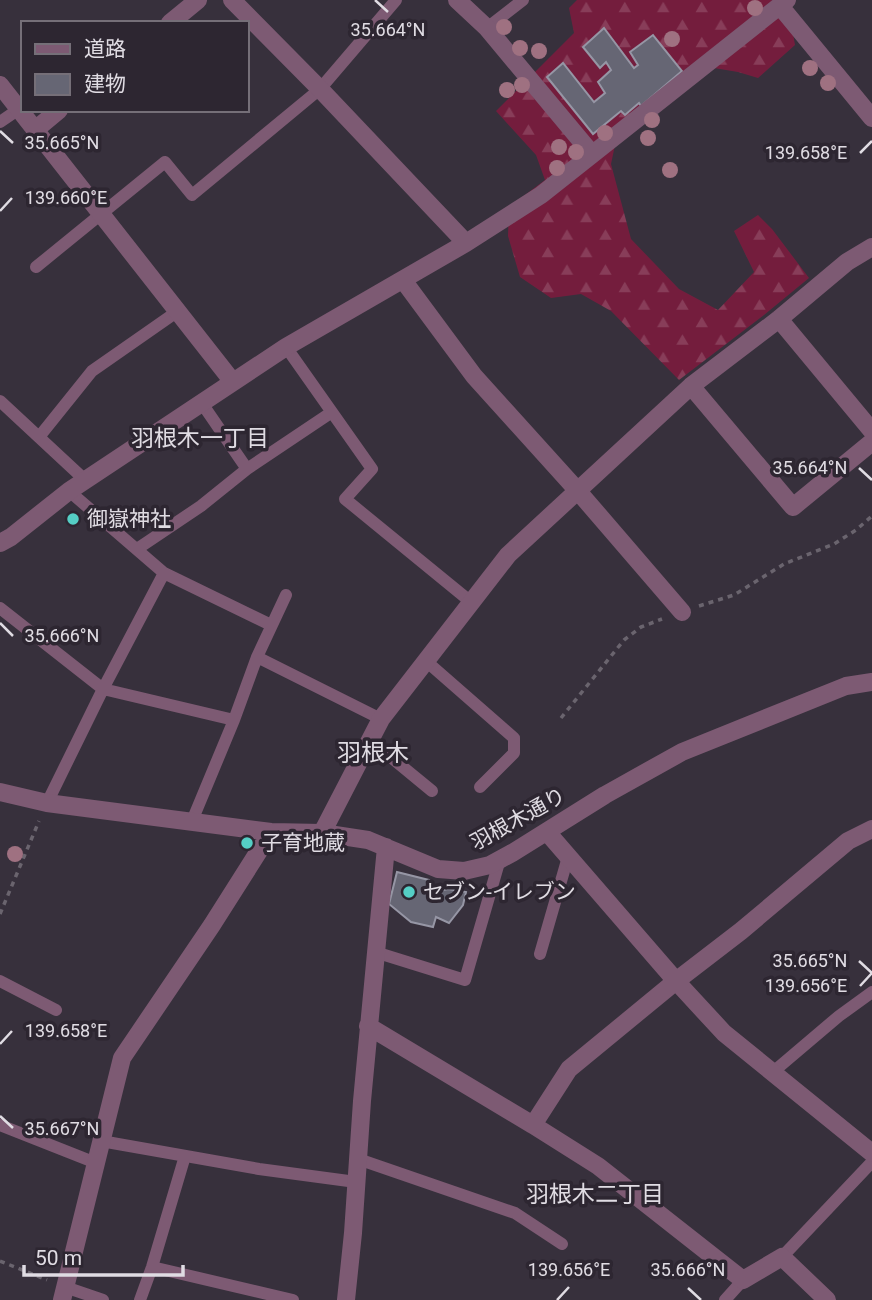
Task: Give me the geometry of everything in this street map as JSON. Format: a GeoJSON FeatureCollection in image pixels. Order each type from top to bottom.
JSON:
{"type":"FeatureCollection","features":[{"type":"Feature","properties":{"kind":"street"},"geometry":{"type":"LineString","coordinates":[[172,21],[198,0]]}},
{"type":"Feature","properties":{"kind":"street"},"geometry":{"type":"LineString","coordinates":[[232,0],[467,243]]}},
{"type":"Feature","properties":{"kind":"street"},"geometry":{"type":"LineString","coordinates":[[457,0],[487,28],[592,154]]}},
{"type":"Feature","properties":{"kind":"street"},"geometry":{"type":"LineString","coordinates":[[0,543],[69,491],[286,346],[467,243],[541,195],[783,3],[872,118]]}},
{"type":"Feature","properties":{"kind":"street"},"geometry":{"type":"LineString","coordinates":[[0,85],[21,112]]}},
{"type":"Feature","properties":{"kind":"street"},"geometry":{"type":"LineString","coordinates":[[21,112],[233,382]]}},
{"type":"Feature","properties":{"kind":"street"},"geometry":{"type":"LineString","coordinates":[[35,130],[57,112]]}},
{"type":"Feature","properties":{"kind":"street"},"geometry":{"type":"LineString","coordinates":[[322,832],[381,719],[508,555],[691,386],[779,319],[847,262],[872,247]]}},
{"type":"Feature","properties":{"kind":"street"},"geometry":{"type":"LineString","coordinates":[[403,280],[474,376],[577,489],[682,612]]}},
{"type":"Feature","properties":{"kind":"street"},"geometry":{"type":"LineString","coordinates":[[779,319],[872,431]]}},
{"type":"Feature","properties":{"kind":"street"},"geometry":{"type":"LineString","coordinates":[[691,386],[793,507],[872,442]]}},
{"type":"Feature","properties":{"kind":"street","name":"羽根木通り"},"geometry":{"type":"LineString","coordinates":[[0,792],[47,803],[271,832],[322,832],[368,840],[438,869],[464,871],[490,865],[682,752],[846,685],[872,682]]}},
{"type":"Feature","properties":{"kind":"street"},"geometry":{"type":"LineString","coordinates":[[533,1125],[569,1069],[848,841],[872,829]]}},
{"type":"Feature","properties":{"kind":"street"},"geometry":{"type":"LineString","coordinates":[[64,1294],[122,1058],[271,832]]}},
{"type":"Feature","properties":{"kind":"street"},"geometry":{"type":"LineString","coordinates":[[547,832],[724,1033],[872,1153]]}},
{"type":"Feature","properties":{"kind":"street"},"geometry":{"type":"LineString","coordinates":[[346,1300],[368,1026],[386,847]]}},
{"type":"Feature","properties":{"kind":"street"},"geometry":{"type":"LineString","coordinates":[[368,1026],[598,1166],[743,1280],[782,1257],[827,1300]]}},
{"type":"Feature","properties":{"kind":"lane"},"geometry":{"type":"LineString","coordinates":[[36,267],[165,162],[192,195],[320,89],[396,0]]}},
{"type":"Feature","properties":{"kind":"lane"},"geometry":{"type":"LineString","coordinates":[[487,28],[523,0]]}},
{"type":"Feature","properties":{"kind":"lane"},"geometry":{"type":"LineString","coordinates":[[0,122],[19,109]]}},
{"type":"Feature","properties":{"kind":"lane"},"geometry":{"type":"LineString","coordinates":[[39,437],[92,371],[178,311]]}},
{"type":"Feature","properties":{"kind":"lane"},"geometry":{"type":"LineString","coordinates":[[286,346],[372,470],[345,499],[471,602]]}},
{"type":"Feature","properties":{"kind":"lane"},"geometry":{"type":"LineString","coordinates":[[0,401],[85,480]]}},
{"type":"Feature","properties":{"kind":"lane"},"geometry":{"type":"LineString","coordinates":[[201,402],[247,469]]}},
{"type":"Feature","properties":{"kind":"lane"},"geometry":{"type":"LineString","coordinates":[[136,549],[332,412]]}},
{"type":"Feature","properties":{"kind":"lane"},"geometry":{"type":"LineString","coordinates":[[69,491],[164,573],[271,625]]}},
{"type":"Feature","properties":{"kind":"lane"},"geometry":{"type":"LineString","coordinates":[[47,803],[164,573]]}},
{"type":"Feature","properties":{"kind":"lane"},"geometry":{"type":"LineString","coordinates":[[192,821],[257,657],[286,595]]}},
{"type":"Feature","properties":{"kind":"lane"},"geometry":{"type":"LineString","coordinates":[[0,608],[103,690],[234,720]]}},
{"type":"Feature","properties":{"kind":"lane"},"geometry":{"type":"LineString","coordinates":[[257,657],[381,719]]}},
{"type":"Feature","properties":{"kind":"lane"},"geometry":{"type":"LineString","coordinates":[[426,661],[514,738],[513,753],[480,787]]}},
{"type":"Feature","properties":{"kind":"lane"},"geometry":{"type":"LineString","coordinates":[[370,740],[432,791]]}},
{"type":"Feature","properties":{"kind":"lane"},"geometry":{"type":"LineString","coordinates":[[540,954],[568,857]]}},
{"type":"Feature","properties":{"kind":"lane"},"geometry":{"type":"LineString","coordinates":[[375,952],[465,980],[500,859]]}},
{"type":"Feature","properties":{"kind":"lane"},"geometry":{"type":"LineString","coordinates":[[0,981],[56,1010]]}},
{"type":"Feature","properties":{"kind":"lane"},"geometry":{"type":"LineString","coordinates":[[773,1072],[872,992]]}},
{"type":"Feature","properties":{"kind":"lane"},"geometry":{"type":"LineString","coordinates":[[0,1125],[96,1163]]}},
{"type":"Feature","properties":{"kind":"lane"},"geometry":{"type":"LineString","coordinates":[[102,1141],[259,1169],[356,1182]]}},
{"type":"Feature","properties":{"kind":"lane"},"geometry":{"type":"LineString","coordinates":[[140,1300],[185,1156]]}},
{"type":"Feature","properties":{"kind":"lane"},"geometry":{"type":"LineString","coordinates":[[358,1159],[516,1213],[562,1244]]}},
{"type":"Feature","properties":{"kind":"lane"},"geometry":{"type":"LineString","coordinates":[[782,1257],[872,1162]]}},
{"type":"Feature","properties":{"kind":"lane"},"geometry":{"type":"LineString","coordinates":[[152,1267],[293,1300]]}},
{"type":"Feature","properties":{"kind":"lane"},"geometry":{"type":"LineString","coordinates":[[725,1300],[743,1280]]}},
{"type":"Feature","properties":{"kind":"lane"},"geometry":{"type":"LineString","coordinates":[[64,1294],[103,1300]]}},
{"type":"Feature","properties":{"kind":"path"},"geometry":{"type":"LineString","coordinates":[[561,718],[624,640],[641,627],[734,595],[784,564],[834,544],[872,516]]}},
{"type":"Feature","properties":{"kind":"path"},"geometry":{"type":"LineString","coordinates":[[0,914],[47,803]]}},
{"type":"Feature","properties":{"kind":"path"},"geometry":{"type":"LineString","coordinates":[[0,1261],[64,1294]]}},
{"type":"Feature","properties":{"kind":"green space"},"geometry":{"type":"Polygon","coordinates":[[[577,0],[787,0],[795,45],[758,78],[696,65],[615,145],[611,164],[631,239],[679,289],[718,310],[754,272],[734,231],[758,215],[809,278],[679,380],[611,311],[581,294],[551,298],[520,277],[508,236],[509,207],[545,180],[536,155],[496,111],[574,33],[569,8],[577,0]]]}},
{"type":"Feature","properties":{"kind":"building"},"geometry":{"type":"Polygon","coordinates":[[[604,28],[634,68],[638,65],[630,52],[653,35],[682,71],[641,106],[639,103],[625,115],[621,111],[593,134],[547,77],[563,63],[594,102],[605,93],[598,82],[611,70],[606,62],[600,68],[583,47],[604,28]]]}},
{"type":"Feature","properties":{"kind":"building"},"geometry":{"type":"Polygon","coordinates":[[[397,872],[429,880],[426,889],[434,892],[448,889],[466,892],[463,905],[449,923],[436,917],[433,927],[411,922],[389,904],[397,872]]]}},
{"type":"Feature","properties":{"kind":"place","name":"御嶽神社"},"geometry":{"type":"Point","coordinates":[73,519]}},
{"type":"Feature","properties":{"kind":"place","name":"子育地蔵"},"geometry":{"type":"Point","coordinates":[247,843]}},
{"type":"Feature","properties":{"kind":"place","name":"セブン-イレブン"},"geometry":{"type":"Point","coordinates":[409,892]}},
{"type":"Feature","properties":{"kind":"district","name":"羽根木一丁目"},"geometry":{"type":"Point","coordinates":[200,438]}},
{"type":"Feature","properties":{"kind":"district","name":"羽根木"},"geometry":{"type":"Point","coordinates":[373,753]}},
{"type":"Feature","properties":{"kind":"district","name":"羽根木二丁目"},"geometry":{"type":"Point","coordinates":[595,1194]}}]}
